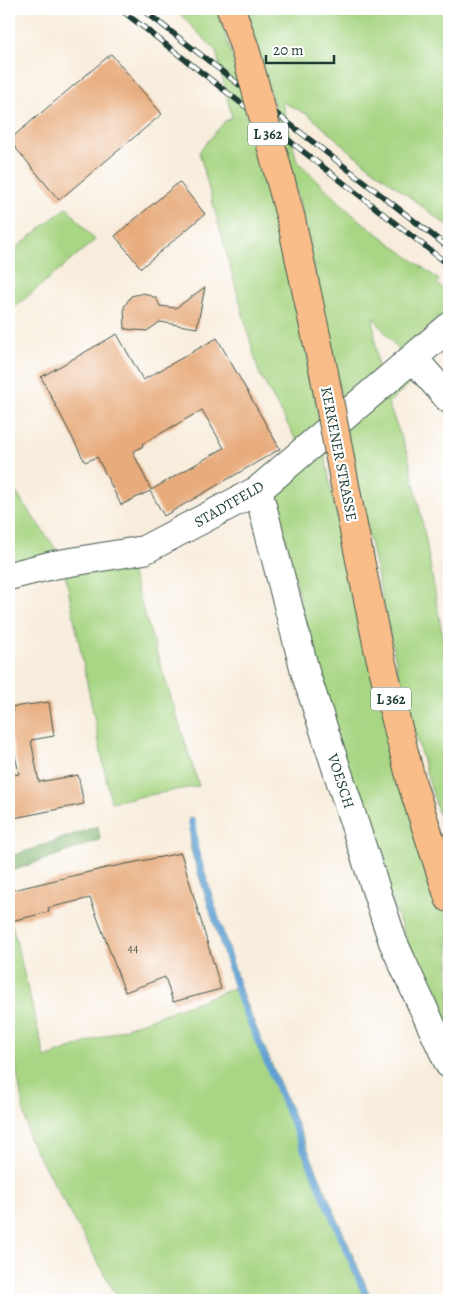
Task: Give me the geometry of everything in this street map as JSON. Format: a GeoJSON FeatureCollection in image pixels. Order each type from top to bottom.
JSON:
{"type":"FeatureCollection","features":[{"type":"Feature","properties":{"kind":"main road","name":"KERKENER STRASSE"},"geometry":{"type":"LineString","coordinates":[[231,9],[245,49],[292,219],[378,648],[412,784],[449,898]]}},
{"type":"Feature","properties":{"kind":"street","name":"STADTFELD"},"geometry":{"type":"LineString","coordinates":[[9,576],[53,565],[144,550],[258,490],[449,327]]}},
{"type":"Feature","properties":{"kind":"street"},"geometry":{"type":"LineString","coordinates":[[413,358],[449,399]]}},
{"type":"Feature","properties":{"kind":"street","name":"VOESCH"},"geometry":{"type":"LineString","coordinates":[[258,490],[306,674],[393,942],[449,1064]]}},
{"type":"Feature","properties":{"kind":"green space"},"geometry":{"type":"Polygon","coordinates":[[[175,9],[217,9],[256,130],[299,308],[320,424],[298,443],[259,373],[199,152],[225,121],[232,118],[216,51],[175,9]]]}},
{"type":"Feature","properties":{"kind":"green space"},"geometry":{"type":"Polygon","coordinates":[[[246,9],[449,9],[449,227],[352,153],[309,115],[282,102],[297,161],[353,215],[439,280],[437,284],[445,290],[449,288],[449,310],[400,352],[373,317],[378,370],[342,403],[306,230],[288,155],[246,9]]]}},
{"type":"Feature","properties":{"kind":"green space"},"geometry":{"type":"Polygon","coordinates":[[[67,207],[95,240],[9,312],[9,254],[67,207]]]}},
{"type":"Feature","properties":{"kind":"green space"},"geometry":{"type":"Polygon","coordinates":[[[411,383],[388,403],[408,455],[449,665],[449,850],[401,685],[347,436],[325,455],[332,494],[366,642],[419,835],[449,924],[449,1041],[433,1007],[354,804],[313,659],[276,495],[279,486],[395,385],[411,383]]]}},
{"type":"Feature","properties":{"kind":"green space"},"geometry":{"type":"Polygon","coordinates":[[[9,483],[58,552],[9,566],[9,483]]]}},
{"type":"Feature","properties":{"kind":"green space"},"geometry":{"type":"Polygon","coordinates":[[[128,562],[199,786],[111,802],[65,573],[128,562]]]}},
{"type":"Feature","properties":{"kind":"green space"},"geometry":{"type":"Polygon","coordinates":[[[189,818],[194,818],[198,850],[244,999],[372,1300],[119,1300],[29,1139],[9,1029],[9,921],[11,921],[45,1058],[234,988],[191,850],[189,818]]]}},
{"type":"Feature","properties":{"kind":"green space"},"geometry":{"type":"Polygon","coordinates":[[[98,826],[100,840],[9,872],[9,857],[98,826]]]}},
{"type":"Feature","properties":{"kind":"building"},"geometry":{"type":"Polygon","coordinates":[[[111,54],[162,114],[59,200],[9,140],[111,54]]]}},
{"type":"Feature","properties":{"kind":"building"},"geometry":{"type":"Polygon","coordinates":[[[179,182],[205,214],[141,268],[115,236],[179,182]]]}},
{"type":"Feature","properties":{"kind":"building"},"geometry":{"type":"Polygon","coordinates":[[[205,287],[197,328],[160,322],[147,331],[125,329],[124,307],[131,296],[144,293],[156,298],[160,306],[176,308],[205,287]]]}},
{"type":"Feature","properties":{"kind":"building"},"geometry":{"type":"Polygon","coordinates":[[[117,334],[143,380],[217,338],[280,449],[164,516],[150,491],[121,505],[97,457],[85,462],[41,377],[117,334]],[[202,410],[142,444],[143,446],[133,452],[151,490],[224,448],[202,410]]]}},
{"type":"Feature","properties":{"kind":"building"},"geometry":{"type":"Polygon","coordinates":[[[49,702],[54,736],[31,740],[39,782],[78,775],[84,804],[9,819],[9,776],[19,774],[11,736],[9,737],[9,714],[13,713],[12,707],[49,702]]]}},
{"type":"Feature","properties":{"kind":"building"},"geometry":{"type":"Polygon","coordinates":[[[181,853],[221,989],[173,1002],[165,977],[125,992],[90,898],[48,908],[49,912],[11,921],[9,891],[106,868],[181,853]]]}},
{"type":"Feature","properties":{"kind":"waterway"},"geometry":{"type":"LineString","coordinates":[[192,822],[195,851],[241,1001],[368,1300]]}},
{"type":"Feature","properties":{"kind":"railway"},"geometry":{"type":"LineString","coordinates":[[120,9],[449,265]]}},
{"type":"Feature","properties":{"kind":"railway"},"geometry":{"type":"LineString","coordinates":[[142,9],[449,248]]}}]}
